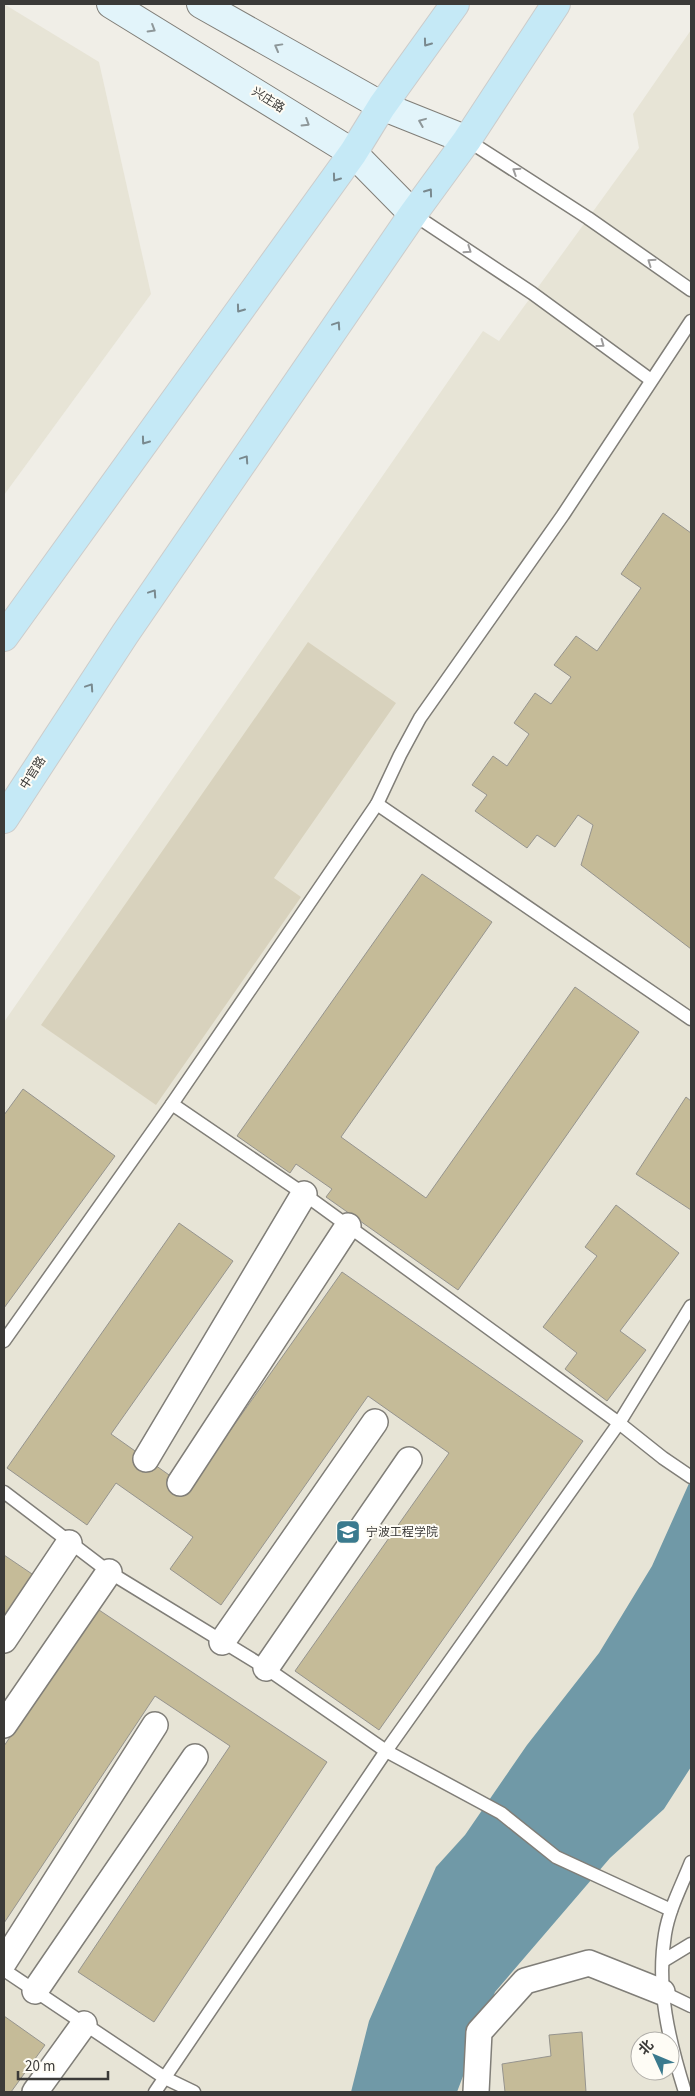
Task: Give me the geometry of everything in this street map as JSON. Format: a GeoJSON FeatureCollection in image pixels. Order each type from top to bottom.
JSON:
{"type":"FeatureCollection","features":[{"type":"Feature","properties":{"kind":"main road"},"geometry":{"type":"LineString","coordinates":[[4,637],[353,153],[382,106],[455,4]]}},
{"type":"Feature","properties":{"kind":"main road","name":"中官路"},"geometry":{"type":"LineString","coordinates":[[4,819],[125,634],[413,214],[467,140],[556,4]]}},
{"type":"Feature","properties":{"kind":"street","name":"兴庄路"},"geometry":{"type":"LineString","coordinates":[[111,4],[353,153],[413,214]]}},
{"type":"Feature","properties":{"kind":"street"},"geometry":{"type":"LineString","coordinates":[[201,4],[382,106],[467,140]]}},
{"type":"Feature","properties":{"kind":"street"},"geometry":{"type":"LineString","coordinates":[[146,1459],[304,1194]]}},
{"type":"Feature","properties":{"kind":"street"},"geometry":{"type":"LineString","coordinates":[[180,1483],[348,1226]]}},
{"type":"Feature","properties":{"kind":"street"},"geometry":{"type":"LineString","coordinates":[[222,1642],[375,1422]]}},
{"type":"Feature","properties":{"kind":"street"},"geometry":{"type":"LineString","coordinates":[[266,1668],[409,1460]]}},
{"type":"Feature","properties":{"kind":"street"},"geometry":{"type":"LineString","coordinates":[[4,1640],[69,1543]]}},
{"type":"Feature","properties":{"kind":"street"},"geometry":{"type":"LineString","coordinates":[[4,1725],[109,1572]]}},
{"type":"Feature","properties":{"kind":"street"},"geometry":{"type":"LineString","coordinates":[[4,1962],[155,1725]]}},
{"type":"Feature","properties":{"kind":"street"},"geometry":{"type":"LineString","coordinates":[[35,1991],[195,1756]]}},
{"type":"Feature","properties":{"kind":"street"},"geometry":{"type":"LineString","coordinates":[[476,2092],[479,2032],[525,1981],[589,1963],[662,1992]]}},
{"type":"Feature","properties":{"kind":"street"},"geometry":{"type":"LineString","coordinates":[[35,2092],[84,2024]]}},
{"type":"Feature","properties":{"kind":"lane"},"geometry":{"type":"LineString","coordinates":[[467,140],[588,218],[691,290]]}},
{"type":"Feature","properties":{"kind":"lane"},"geometry":{"type":"LineString","coordinates":[[413,214],[532,293],[651,380]]}},
{"type":"Feature","properties":{"kind":"lane"},"geometry":{"type":"LineString","coordinates":[[4,1341],[172,1104],[377,804],[420,718],[563,515],[691,321]]}},
{"type":"Feature","properties":{"kind":"lane"},"geometry":{"type":"LineString","coordinates":[[377,804],[691,1019]]}},
{"type":"Feature","properties":{"kind":"lane"},"geometry":{"type":"LineString","coordinates":[[172,1104],[304,1194],[691,1477]]}},
{"type":"Feature","properties":{"kind":"lane"},"geometry":{"type":"LineString","coordinates":[[155,2092],[386,1751],[618,1423],[691,1306]]}},
{"type":"Feature","properties":{"kind":"lane"},"geometry":{"type":"LineString","coordinates":[[4,1492],[109,1572],[266,1668],[386,1751],[501,1813],[556,1857],[672,1910]]}},
{"type":"Feature","properties":{"kind":"lane"},"geometry":{"type":"LineString","coordinates":[[685,2092],[673,2052],[662,1992],[665,1934],[672,1910],[691,1862]]}},
{"type":"Feature","properties":{"kind":"lane"},"geometry":{"type":"LineString","coordinates":[[663,1961],[691,1944]]}},
{"type":"Feature","properties":{"kind":"lane"},"geometry":{"type":"LineString","coordinates":[[4,1970],[165,2078],[194,2092]]}},
{"type":"Feature","properties":{"kind":"lane"},"geometry":{"type":"LineString","coordinates":[[662,1992],[691,2006]]}},
{"type":"Feature","properties":{"kind":"shaded area"},"geometry":{"type":"Polygon","coordinates":[[[4,4],[99,62],[151,294],[4,495],[4,4]]]}},
{"type":"Feature","properties":{"kind":"shaded area","name":"宁波工程学院"},"geometry":{"type":"Polygon","coordinates":[[[691,30],[691,2092],[4,2092],[4,1022],[483,331],[499,341],[639,148],[633,114],[691,30]]]}},
{"type":"Feature","properties":{"kind":"shaded area"},"geometry":{"type":"Polygon","coordinates":[[[308,642],[396,703],[274,878],[301,897],[156,1105],[41,1025],[308,642]]]}},
{"type":"Feature","properties":{"kind":"water"},"geometry":{"type":"Polygon","coordinates":[[[691,1479],[691,1767],[664,1809],[610,1858],[495,1992],[457,2092],[351,2092],[369,2021],[436,1867],[465,1835],[527,1745],[599,1653],[652,1566],[691,1479]]]}},
{"type":"Feature","properties":{"kind":"building"},"geometry":{"type":"Polygon","coordinates":[[[663,513],[691,533],[691,949],[581,865],[593,825],[578,815],[555,847],[537,835],[527,848],[475,811],[487,795],[472,785],[493,756],[507,766],[529,734],[514,723],[535,693],[551,704],[571,677],[554,665],[576,636],[597,651],[641,588],[621,574],[663,513]]]}},
{"type":"Feature","properties":{"kind":"building"},"geometry":{"type":"Polygon","coordinates":[[[422,874],[492,922],[341,1137],[426,1198],[575,987],[639,1032],[458,1290],[326,1197],[332,1189],[296,1164],[290,1173],[237,1136],[422,874]]]}},
{"type":"Feature","properties":{"kind":"building"},"geometry":{"type":"Polygon","coordinates":[[[23,1089],[115,1156],[4,1308],[4,1115],[23,1089]]]}},
{"type":"Feature","properties":{"kind":"building"},"geometry":{"type":"Polygon","coordinates":[[[686,1097],[691,1101],[691,1210],[636,1174],[686,1097]]]}},
{"type":"Feature","properties":{"kind":"building"},"geometry":{"type":"Polygon","coordinates":[[[616,1205],[679,1253],[620,1331],[646,1350],[607,1401],[565,1369],[577,1353],[543,1327],[597,1256],[585,1247],[616,1205]]]}},
{"type":"Feature","properties":{"kind":"building"},"geometry":{"type":"Polygon","coordinates":[[[179,1223],[233,1261],[111,1434],[189,1489],[342,1272],[583,1441],[379,1730],[295,1671],[449,1453],[368,1396],[221,1605],[170,1569],[193,1537],[116,1483],[87,1525],[7,1468],[179,1223]]]}},
{"type":"Feature","properties":{"kind":"building"},"geometry":{"type":"Polygon","coordinates":[[[4,1555],[38,1578],[4,1629],[4,1555]]]}},
{"type":"Feature","properties":{"kind":"building"},"geometry":{"type":"Polygon","coordinates":[[[96,1608],[327,1762],[154,2022],[78,1972],[230,1746],[155,1696],[4,1923],[4,1746],[96,1608]]]}},
{"type":"Feature","properties":{"kind":"building"},"geometry":{"type":"Polygon","coordinates":[[[4,2016],[45,2045],[11,2092],[4,2092],[4,2016]]]}},
{"type":"Feature","properties":{"kind":"building"},"geometry":{"type":"Polygon","coordinates":[[[582,2032],[586,2092],[505,2092],[502,2064],[551,2056],[549,2035],[582,2032]]]}},
{"type":"Feature","properties":{"kind":"place","name":"宁波工程学院"},"geometry":{"type":"Point","coordinates":[348,1532]}}]}
